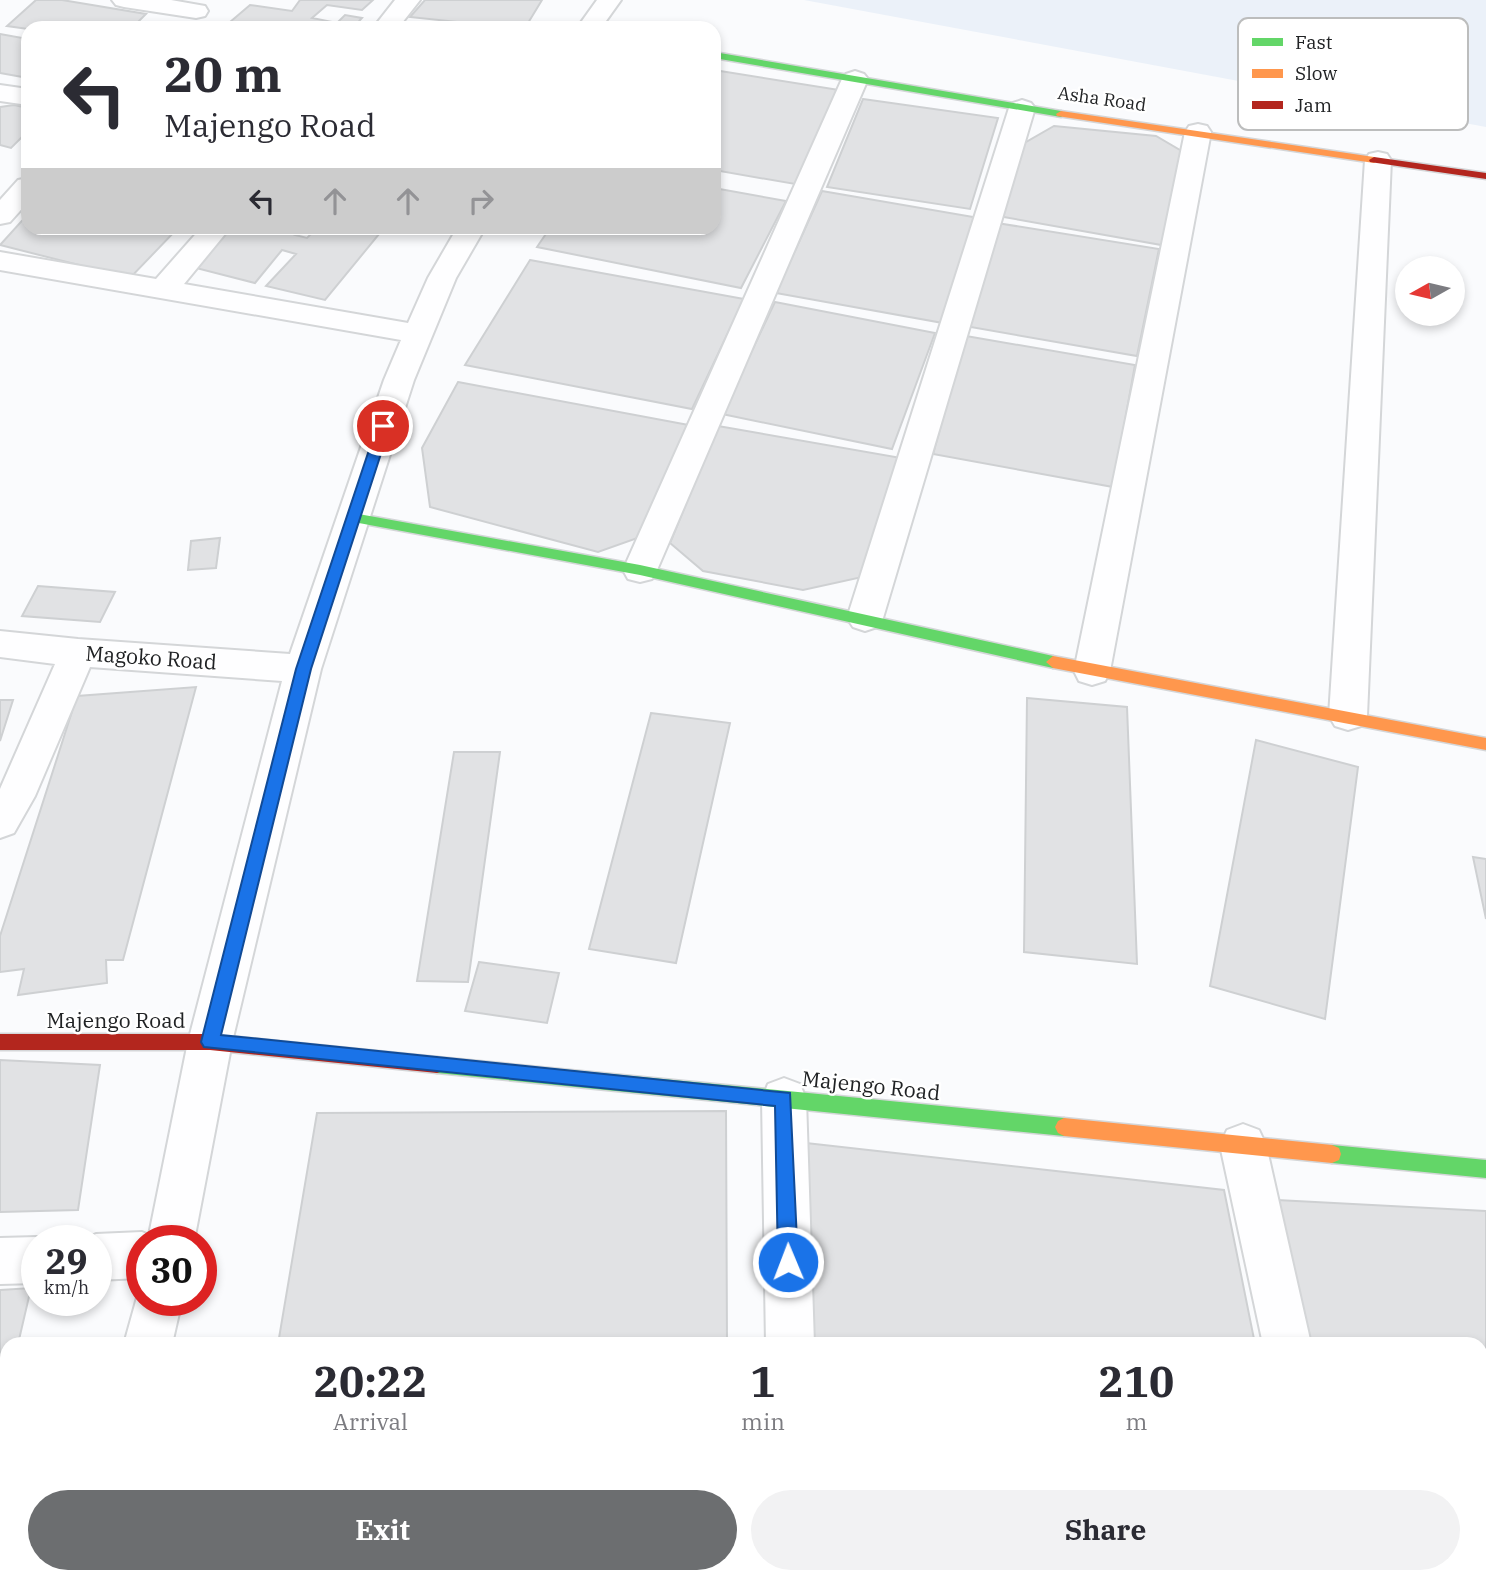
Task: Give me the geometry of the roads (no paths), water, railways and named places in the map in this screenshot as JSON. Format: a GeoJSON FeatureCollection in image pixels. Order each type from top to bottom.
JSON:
{"type":"FeatureCollection","features":[{"type":"Feature","properties":{"kind":"street"},"geometry":{"type":"LineString","coordinates":[[124,0],[194,13]]}},
{"type":"Feature","properties":{"kind":"street"},"geometry":{"type":"LineString","coordinates":[[391,21],[408,0]]}},
{"type":"Feature","properties":{"kind":"street"},"geometry":{"type":"LineString","coordinates":[[594,21],[609,0]]}},
{"type":"Feature","properties":{"kind":"street","name":"Asha Road"},"geometry":{"type":"LineString","coordinates":[[721,56],[1022,108],[1486,176]]}},
{"type":"Feature","properties":{"kind":"street"},"geometry":{"type":"LineString","coordinates":[[640,570],[855,79]]}},
{"type":"Feature","properties":{"kind":"street"},"geometry":{"type":"LineString","coordinates":[[0,93],[21,96]]}},
{"type":"Feature","properties":{"kind":"street"},"geometry":{"type":"LineString","coordinates":[[865,618],[1022,108]]}},
{"type":"Feature","properties":{"kind":"street"},"geometry":{"type":"LineString","coordinates":[[1092,671],[1198,132]]}},
{"type":"Feature","properties":{"kind":"street"},"geometry":{"type":"LineString","coordinates":[[1348,716],[1378,160]]}},
{"type":"Feature","properties":{"kind":"street"},"geometry":{"type":"LineString","coordinates":[[0,216],[21,194]]}},
{"type":"Feature","properties":{"kind":"street"},"geometry":{"type":"LineString","coordinates":[[162,290],[210,235]]}},
{"type":"Feature","properties":{"kind":"street"},"geometry":{"type":"LineString","coordinates":[[174,1225],[210,1042],[303,669],[399,380],[442,278],[467,235]]}},
{"type":"Feature","properties":{"kind":"street"},"geometry":{"type":"LineString","coordinates":[[0,261],[418,334]]}},
{"type":"Feature","properties":{"kind":"street"},"geometry":{"type":"LineString","coordinates":[[353,518],[640,570],[865,618],[1092,671],[1348,716],[1486,744]]}},
{"type":"Feature","properties":{"kind":"street","name":"Magoko Road"},"geometry":{"type":"LineString","coordinates":[[0,644],[78,653],[303,669]]}},
{"type":"Feature","properties":{"kind":"street"},"geometry":{"type":"LineString","coordinates":[[0,822],[16,796],[78,653]]}},
{"type":"Feature","properties":{"kind":"street","name":"Majengo Road"},"geometry":{"type":"LineString","coordinates":[[0,1042],[210,1042],[1486,1169]]}},
{"type":"Feature","properties":{"kind":"street"},"geometry":{"type":"LineString","coordinates":[[784,1099],[790,1337]]}},
{"type":"Feature","properties":{"kind":"street"},"geometry":{"type":"LineString","coordinates":[[1243,1145],[1285,1337]]}},
{"type":"Feature","properties":{"kind":"street"},"geometry":{"type":"LineString","coordinates":[[0,1261],[21,1260]]}},
{"type":"Feature","properties":{"kind":"street"},"geometry":{"type":"LineString","coordinates":[[150,1337],[154,1316]]}}]}
